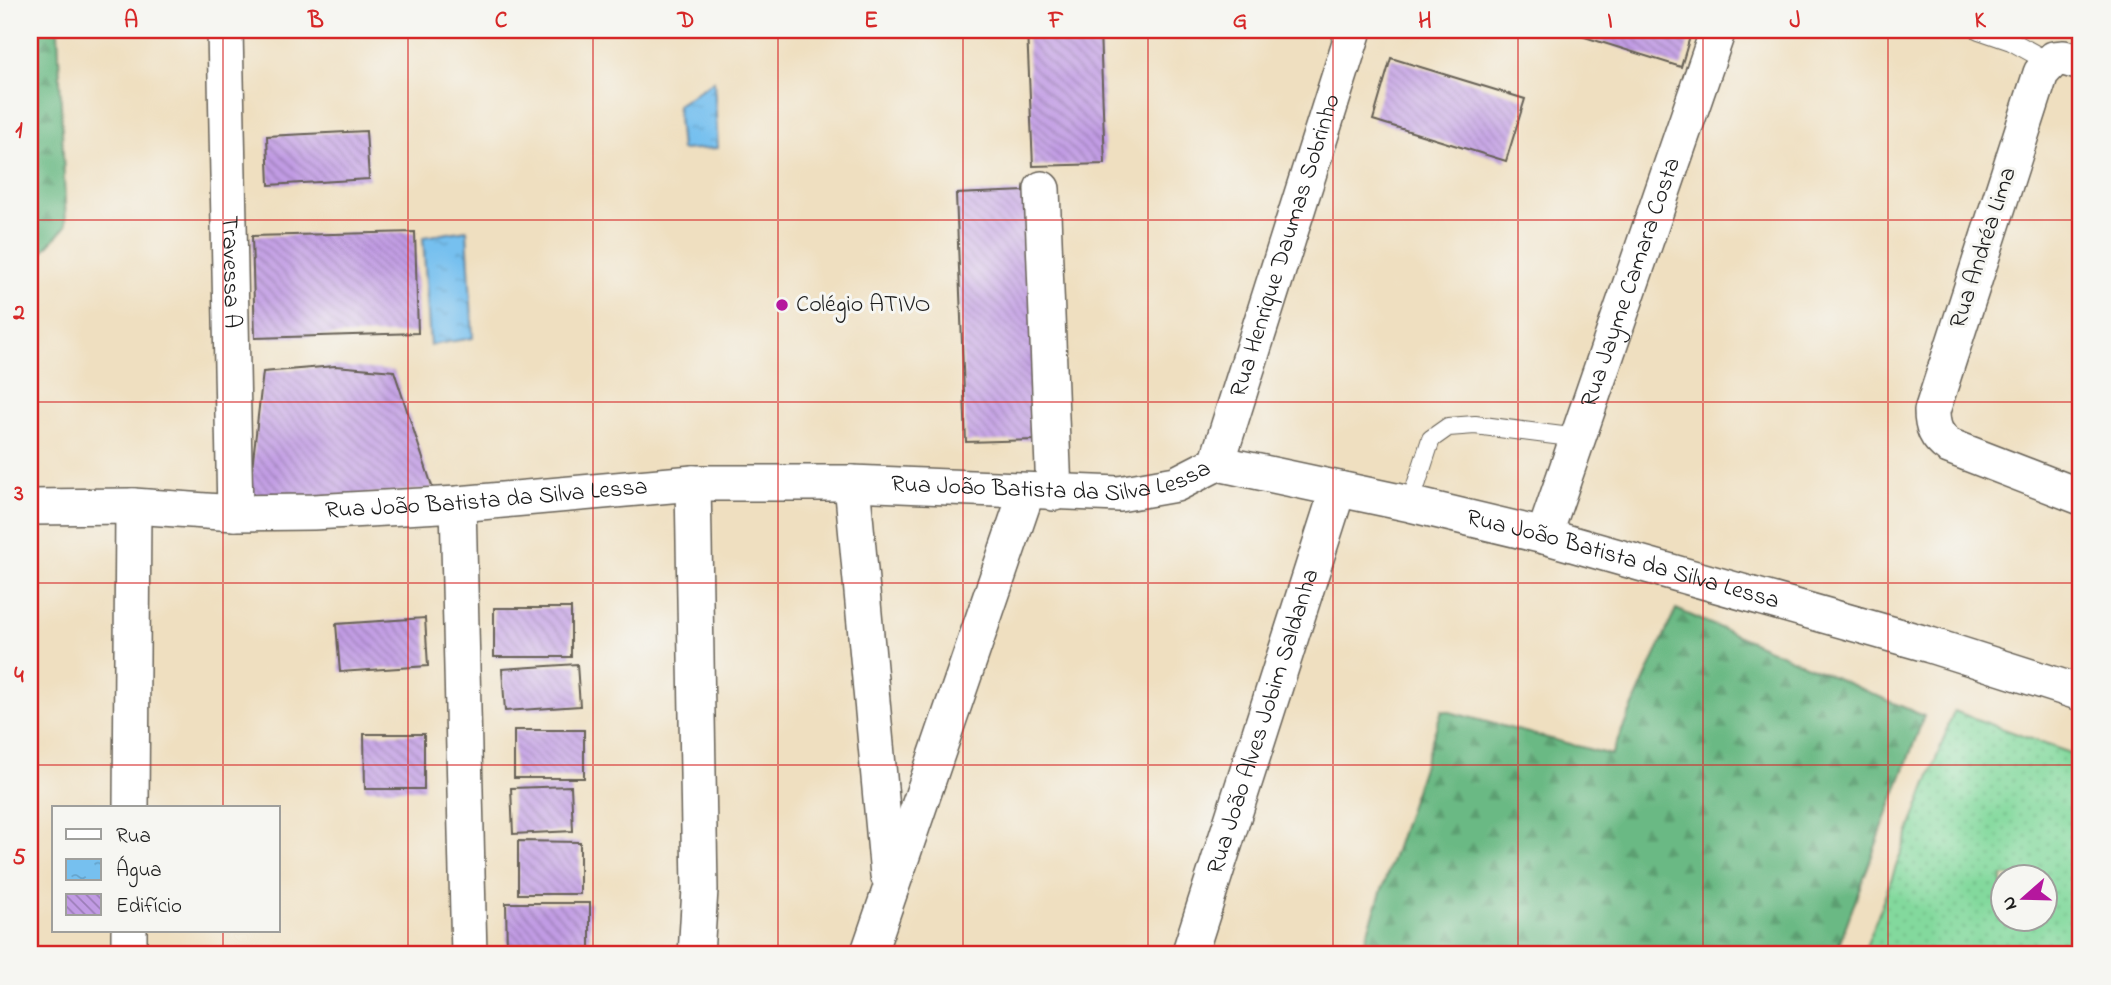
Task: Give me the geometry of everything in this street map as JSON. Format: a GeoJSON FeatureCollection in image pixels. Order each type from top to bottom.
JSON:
{"type":"FeatureCollection","features":[{"type":"Feature","properties":{"kind":"street","name":"Travessa A"},"geometry":{"type":"LineString","coordinates":[[225,30],[236,513]]}},
{"type":"Feature","properties":{"kind":"street","name":"Rua Henrique Daumas Sobrinho"},"geometry":{"type":"LineString","coordinates":[[1217,463],[1354,30]]}},
{"type":"Feature","properties":{"kind":"street","name":"Rua Jayme Camara Costa"},"geometry":{"type":"LineString","coordinates":[[1544,536],[1718,30]]}},
{"type":"Feature","properties":{"kind":"street","name":"Rua Andréa Lima"},"geometry":{"type":"LineString","coordinates":[[2065,61],[2041,73],[1932,411],[1932,422],[1940,440],[1949,446],[2081,497]]}},
{"type":"Feature","properties":{"kind":"street"},"geometry":{"type":"LineString","coordinates":[[868,955],[890,889],[1041,492],[1042,189]]}},
{"type":"Feature","properties":{"kind":"street","name":"Rua João Batista da Silva Lessa"},"geometry":{"type":"LineString","coordinates":[[30,507],[133,506],[236,513],[313,512],[458,504],[693,483],[852,482],[1119,495],[1176,484],[1217,463],[1544,536],[1930,645],[2081,693]]}},
{"type":"Feature","properties":{"kind":"street"},"geometry":{"type":"LineString","coordinates":[[852,482],[890,889]]}},
{"type":"Feature","properties":{"kind":"street"},"geometry":{"type":"LineString","coordinates":[[693,483],[700,889],[696,955]]}},
{"type":"Feature","properties":{"kind":"street","name":"Rua João Alves Jobim Saldanha"},"geometry":{"type":"LineString","coordinates":[[1189,955],[1338,489]]}},
{"type":"Feature","properties":{"kind":"street"},"geometry":{"type":"LineString","coordinates":[[458,504],[469,955]]}},
{"type":"Feature","properties":{"kind":"street"},"geometry":{"type":"LineString","coordinates":[[131,806],[133,506]]}},
{"type":"Feature","properties":{"kind":"street"},"geometry":{"type":"LineString","coordinates":[[129,955],[130,932]]}},
{"type":"Feature","properties":{"kind":"lane"},"geometry":{"type":"LineString","coordinates":[[1979,30],[2065,61]]}},
{"type":"Feature","properties":{"kind":"lane"},"geometry":{"type":"LineString","coordinates":[[1410,504],[1431,439],[1448,427],[1475,425],[1578,438]]}},
{"type":"Feature","properties":{"kind":"green space"},"geometry":{"type":"Polygon","coordinates":[[[30,30],[58,30],[66,226],[30,266],[30,30]]]}},
{"type":"Feature","properties":{"kind":"green space"},"geometry":{"type":"Polygon","coordinates":[[[1676,609],[1924,716],[1835,955],[1360,955],[1442,710],[1611,755],[1676,609]]]}},
{"type":"Feature","properties":{"kind":"green space"},"geometry":{"type":"Polygon","coordinates":[[[1954,711],[2081,757],[2081,955],[1863,955],[1954,711]]]}},
{"type":"Feature","properties":{"kind":"water"},"geometry":{"type":"Polygon","coordinates":[[[714,81],[718,148],[681,150],[677,105],[714,81]]]}},
{"type":"Feature","properties":{"kind":"water"},"geometry":{"type":"Polygon","coordinates":[[[467,230],[473,338],[430,345],[423,237],[467,230]]]}},
{"type":"Feature","properties":{"kind":"building"},"geometry":{"type":"Polygon","coordinates":[[[1027,30],[1100,30],[1105,164],[1033,166],[1027,30]]]}},
{"type":"Feature","properties":{"kind":"building"},"geometry":{"type":"Polygon","coordinates":[[[1562,30],[1692,30],[1681,67],[1562,30]]]}},
{"type":"Feature","properties":{"kind":"building"},"geometry":{"type":"Polygon","coordinates":[[[1391,58],[1525,99],[1506,161],[1373,120],[1391,58]]]}},
{"type":"Feature","properties":{"kind":"building"},"geometry":{"type":"Polygon","coordinates":[[[366,131],[369,179],[269,185],[267,136],[366,131]]]}},
{"type":"Feature","properties":{"kind":"building"},"geometry":{"type":"Polygon","coordinates":[[[1028,191],[1038,440],[966,442],[956,194],[1028,191]]]}},
{"type":"Feature","properties":{"kind":"building"},"geometry":{"type":"Polygon","coordinates":[[[415,232],[418,333],[255,338],[252,236],[415,232]]]}},
{"type":"Feature","properties":{"kind":"building"},"geometry":{"type":"Polygon","coordinates":[[[335,366],[394,371],[433,489],[315,498],[249,495],[263,372],[335,366]]]}},
{"type":"Feature","properties":{"kind":"building"},"geometry":{"type":"Polygon","coordinates":[[[494,608],[571,608],[571,657],[494,657],[494,608]]]}},
{"type":"Feature","properties":{"kind":"building"},"geometry":{"type":"Polygon","coordinates":[[[425,618],[428,666],[340,672],[336,624],[425,618]]]}},
{"type":"Feature","properties":{"kind":"building"},"geometry":{"type":"Polygon","coordinates":[[[577,664],[580,706],[505,711],[502,669],[577,664]]]}},
{"type":"Feature","properties":{"kind":"building"},"geometry":{"type":"Polygon","coordinates":[[[514,730],[584,730],[584,778],[514,778],[514,730]]]}},
{"type":"Feature","properties":{"kind":"building"},"geometry":{"type":"Polygon","coordinates":[[[364,734],[424,734],[424,789],[365,789],[364,734]]]}},
{"type":"Feature","properties":{"kind":"building"},"geometry":{"type":"Polygon","coordinates":[[[571,786],[573,831],[513,834],[511,788],[571,786]]]}},
{"type":"Feature","properties":{"kind":"building"},"geometry":{"type":"Polygon","coordinates":[[[518,841],[580,842],[580,894],[518,894],[518,841]]]}},
{"type":"Feature","properties":{"kind":"building"},"geometry":{"type":"Polygon","coordinates":[[[506,903],[590,903],[590,951],[507,951],[506,903]]]}},
{"type":"Feature","properties":{"kind":"place","name":"Colégio ATIVO"},"geometry":{"type":"Point","coordinates":[782,305]}}]}
